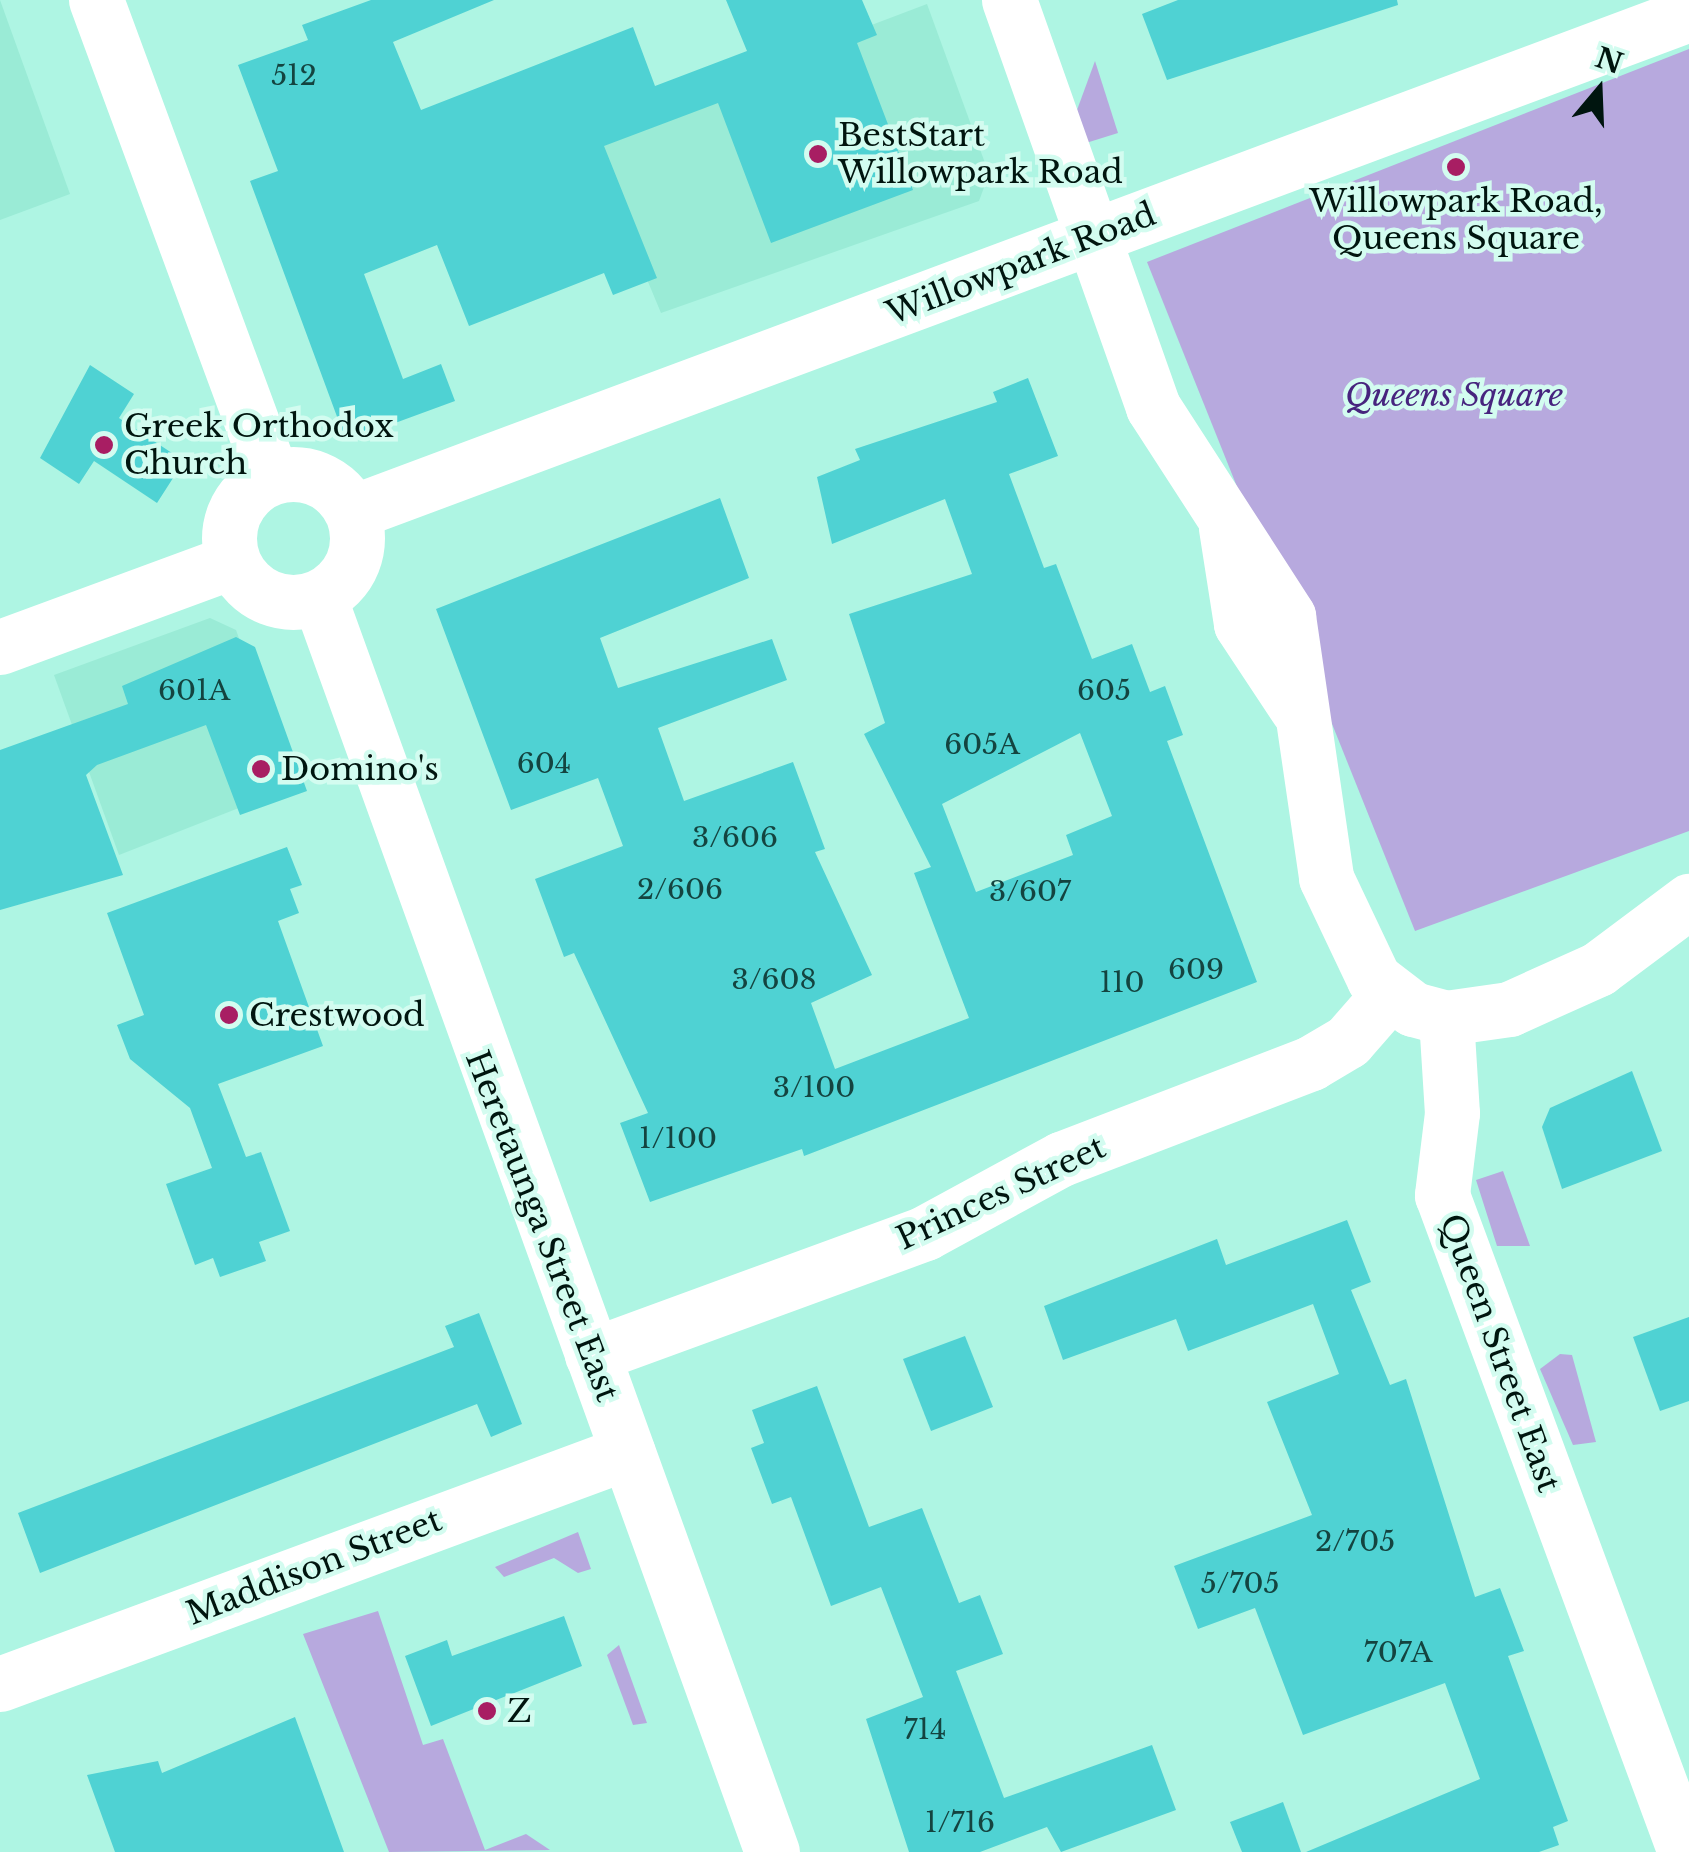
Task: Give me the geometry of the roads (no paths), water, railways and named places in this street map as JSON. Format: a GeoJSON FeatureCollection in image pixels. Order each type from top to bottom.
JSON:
{"type":"FeatureCollection","features":[{"type":"Feature","properties":{"kind":"main road"},"geometry":{"type":"LineString","coordinates":[[96,0],[272,476]]}},
{"type":"Feature","properties":{"kind":"main road"},"geometry":{"type":"LineString","coordinates":[[1009,0],[1153,407],[1226,528],[1254,552],[1288,616],[1298,710],[1326,878],[1389,994],[1446,1018],[1547,997],[1686,910]]}},
{"type":"Feature","properties":{"kind":"main road","name":"Willowpark Road"},"geometry":{"type":"LineString","coordinates":[[353,512],[1689,14]]}},
{"type":"Feature","properties":{"kind":"main road"},"geometry":{"type":"LineString","coordinates":[[272,476],[314,476],[353,512],[354,557],[319,597],[260,594],[231,562],[238,503],[272,476]]}},
{"type":"Feature","properties":{"kind":"main road"},"geometry":{"type":"LineString","coordinates":[[0,647],[231,562]]}},
{"type":"Feature","properties":{"kind":"main road","name":"Heretaunga Street East"},"geometry":{"type":"LineString","coordinates":[[319,597],[772,1852]]}},
{"type":"Feature","properties":{"kind":"main road","name":"Princes Street"},"geometry":{"type":"LineString","coordinates":[[592,1355],[925,1233],[1061,1159],[1311,1063],[1348,1041],[1389,994]]}},
{"type":"Feature","properties":{"kind":"main road","name":"Queen Street East"},"geometry":{"type":"LineString","coordinates":[[1446,1018],[1452,1113],[1442,1195],[1685,1852]]}},
{"type":"Feature","properties":{"kind":"main road","name":"Maddison Street"},"geometry":{"type":"LineString","coordinates":[[0,1684],[628,1452]]}},
{"type":"Feature","properties":{"kind":"place","name":"BestStart Willowpark Road"},"geometry":{"type":"Point","coordinates":[818,154]}},
{"type":"Feature","properties":{"kind":"place","name":"Willowpark Road, Queens Square"},"geometry":{"type":"Point","coordinates":[1456,167]}},
{"type":"Feature","properties":{"kind":"place","name":"Greek Orthodox Church"},"geometry":{"type":"Point","coordinates":[104,445]}},
{"type":"Feature","properties":{"kind":"place","name":"Domino's"},"geometry":{"type":"Point","coordinates":[261,769]}},
{"type":"Feature","properties":{"kind":"place","name":"Crestwood"},"geometry":{"type":"Point","coordinates":[229,1015]}},
{"type":"Feature","properties":{"kind":"place","name":"Z"},"geometry":{"type":"Point","coordinates":[487,1711]}},
{"type":"Feature","properties":{"kind":"park label","name":"Queens Square"},"geometry":{"type":"Point","coordinates":[1454,395]}}]}
